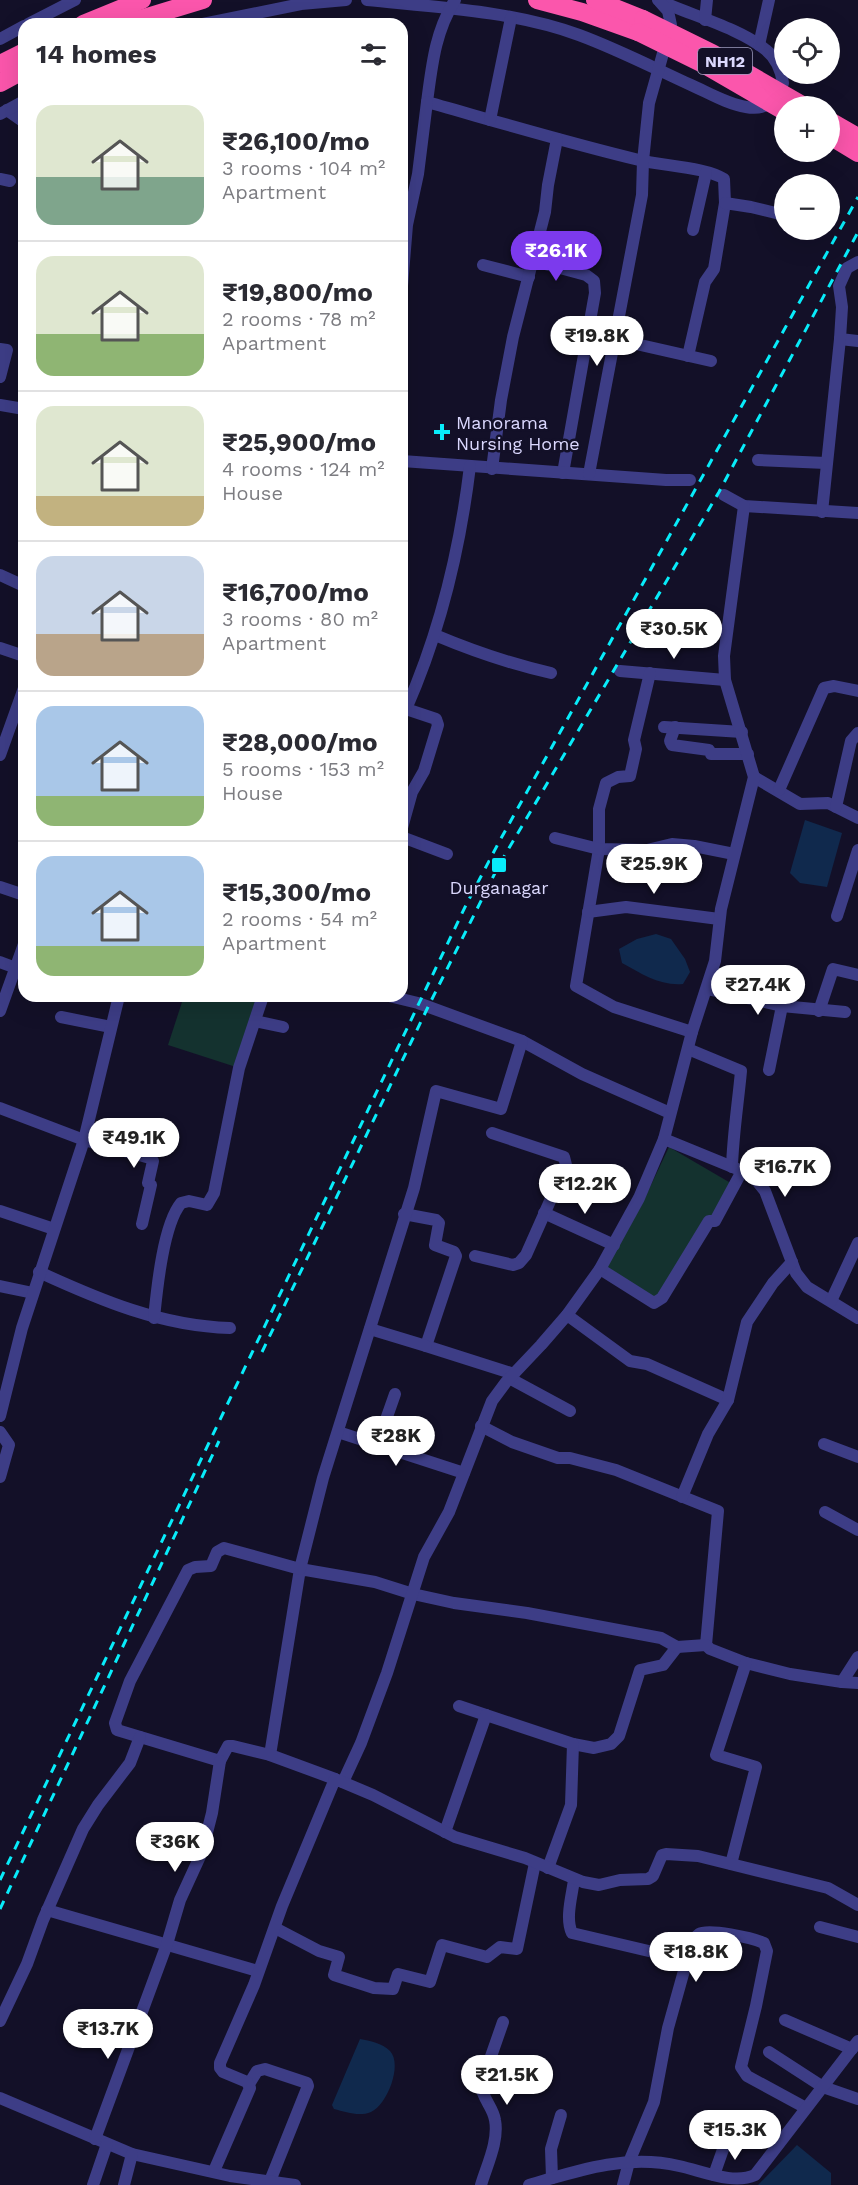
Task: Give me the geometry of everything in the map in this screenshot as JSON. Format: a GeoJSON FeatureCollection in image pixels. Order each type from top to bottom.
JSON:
{"type":"FeatureCollection","features":[{"type":"Feature","properties":{"kind":"highway"},"geometry":{"type":"LineString","coordinates":[[98,18],[141,0]]}},
{"type":"Feature","properties":{"kind":"highway"},"geometry":{"type":"LineString","coordinates":[[144,18],[203,0]]}},
{"type":"Feature","properties":{"kind":"highway","name":"NH12"},"geometry":{"type":"LineString","coordinates":[[537,0],[641,25],[712,53],[787,96]]}},
{"type":"Feature","properties":{"kind":"highway","name":"NH12"},"geometry":{"type":"LineString","coordinates":[[595,0],[774,105]]}},
{"type":"Feature","properties":{"kind":"highway"},"geometry":{"type":"LineString","coordinates":[[0,64],[18,55]]}},
{"type":"Feature","properties":{"kind":"highway"},"geometry":{"type":"LineString","coordinates":[[0,83],[18,73]]}},
{"type":"Feature","properties":{"kind":"highway"},"geometry":{"type":"LineString","coordinates":[[840,127],[858,137]]}},
{"type":"Feature","properties":{"kind":"highway"},"geometry":{"type":"LineString","coordinates":[[840,142],[858,153]]}},
{"type":"Feature","properties":{"kind":"street"},"geometry":{"type":"LineString","coordinates":[[40,18],[75,0]]}},
{"type":"Feature","properties":{"kind":"street"},"geometry":{"type":"LineString","coordinates":[[232,18],[301,4],[346,0]]}},
{"type":"Feature","properties":{"kind":"street"},"geometry":{"type":"LineString","coordinates":[[367,0],[453,4],[577,34],[727,101],[747,107],[766,106],[774,101],[783,82],[782,73],[768,52],[759,45],[659,0]]}},
{"type":"Feature","properties":{"kind":"street"},"geometry":{"type":"LineString","coordinates":[[589,474],[642,195],[649,104],[671,25],[668,11],[659,0]]}},
{"type":"Feature","properties":{"kind":"street"},"geometry":{"type":"LineString","coordinates":[[705,20],[707,0]]}},
{"type":"Feature","properties":{"kind":"street"},"geometry":{"type":"LineString","coordinates":[[759,45],[769,0]]}},
{"type":"Feature","properties":{"kind":"street"},"geometry":{"type":"LineString","coordinates":[[408,220],[418,174],[434,51],[438,33],[453,4]]}},
{"type":"Feature","properties":{"kind":"street"},"geometry":{"type":"LineString","coordinates":[[490,120],[512,18]]}},
{"type":"Feature","properties":{"kind":"street"},"geometry":{"type":"LineString","coordinates":[[0,39],[18,29]]}},
{"type":"Feature","properties":{"kind":"street"},"geometry":{"type":"LineString","coordinates":[[427,102],[557,139],[724,179],[725,203],[714,269],[705,282],[688,356]]}},
{"type":"Feature","properties":{"kind":"street"},"geometry":{"type":"LineString","coordinates":[[4,112],[18,104]]}},
{"type":"Feature","properties":{"kind":"street"},"geometry":{"type":"LineString","coordinates":[[4,112],[18,119]]}},
{"type":"Feature","properties":{"kind":"street"},"geometry":{"type":"LineString","coordinates":[[492,469],[501,400],[513,337],[545,212],[557,139]]}},
{"type":"Feature","properties":{"kind":"street"},"geometry":{"type":"LineString","coordinates":[[693,230],[706,173]]}},
{"type":"Feature","properties":{"kind":"street"},"geometry":{"type":"LineString","coordinates":[[725,203],[774,213]]}},
{"type":"Feature","properties":{"kind":"street"},"geometry":{"type":"LineString","coordinates":[[534,261],[586,275],[594,281],[595,293],[562,473]]}},
{"type":"Feature","properties":{"kind":"street"},"geometry":{"type":"LineString","coordinates":[[822,512],[840,339],[842,308],[838,286],[847,268],[858,262]]}},
{"type":"Feature","properties":{"kind":"street"},"geometry":{"type":"LineString","coordinates":[[483,265],[529,278]]}},
{"type":"Feature","properties":{"kind":"street"},"geometry":{"type":"LineString","coordinates":[[614,339],[711,361]]}},
{"type":"Feature","properties":{"kind":"street"},"geometry":{"type":"LineString","coordinates":[[840,339],[858,341]]}},
{"type":"Feature","properties":{"kind":"street"},"geometry":{"type":"LineString","coordinates":[[0,349],[7,350],[0,377]]}},
{"type":"Feature","properties":{"kind":"street"},"geometry":{"type":"LineString","coordinates":[[0,405],[18,408]]}},
{"type":"Feature","properties":{"kind":"street"},"geometry":{"type":"LineString","coordinates":[[758,460],[826,463]]}},
{"type":"Feature","properties":{"kind":"street"},"geometry":{"type":"LineString","coordinates":[[408,461],[492,469],[690,480]]}},
{"type":"Feature","properties":{"kind":"street"},"geometry":{"type":"LineString","coordinates":[[408,701],[426,663],[435,635],[459,540],[470,466]]}},
{"type":"Feature","properties":{"kind":"street"},"geometry":{"type":"LineString","coordinates":[[724,495],[744,506],[858,513]]}},
{"type":"Feature","properties":{"kind":"street"},"geometry":{"type":"LineString","coordinates":[[249,2084],[223,2072],[220,2063],[254,1985],[275,1928],[339,1781],[361,1743],[424,1557],[449,1512],[481,1426],[492,1401],[567,1315],[600,1269],[639,1198],[664,1139],[692,1032],[715,961],[719,919],[754,777],[725,680],[724,656],[744,506]]}},
{"type":"Feature","properties":{"kind":"street"},"geometry":{"type":"LineString","coordinates":[[0,575],[18,583]]}},
{"type":"Feature","properties":{"kind":"street"},"geometry":{"type":"LineString","coordinates":[[435,635],[520,666],[551,673]]}},
{"type":"Feature","properties":{"kind":"street"},"geometry":{"type":"LineString","coordinates":[[0,648],[18,654]]}},
{"type":"Feature","properties":{"kind":"street"},"geometry":{"type":"LineString","coordinates":[[620,671],[725,680]]}},
{"type":"Feature","properties":{"kind":"street"},"geometry":{"type":"LineString","coordinates":[[650,673],[634,740],[636,749],[630,776],[618,777],[606,783],[600,809],[599,849],[576,986],[614,1007],[692,1032]]}},
{"type":"Feature","properties":{"kind":"street"},"geometry":{"type":"LineString","coordinates":[[779,790],[824,688],[828,686],[858,691]]}},
{"type":"Feature","properties":{"kind":"street"},"geometry":{"type":"LineString","coordinates":[[0,755],[18,705]]}},
{"type":"Feature","properties":{"kind":"street"},"geometry":{"type":"LineString","coordinates":[[408,710],[436,719],[438,724],[424,771],[412,792],[408,806]]}},
{"type":"Feature","properties":{"kind":"street"},"geometry":{"type":"LineString","coordinates":[[742,732],[669,727],[672,745],[709,750],[711,754],[748,754]]}},
{"type":"Feature","properties":{"kind":"street"},"geometry":{"type":"LineString","coordinates":[[836,807],[851,741],[858,733]]}},
{"type":"Feature","properties":{"kind":"street"},"geometry":{"type":"LineString","coordinates":[[754,777],[800,804],[828,803],[858,818]]}},
{"type":"Feature","properties":{"kind":"street"},"geometry":{"type":"LineString","coordinates":[[555,838],[599,849],[647,850],[672,844],[734,854]]}},
{"type":"Feature","properties":{"kind":"street"},"geometry":{"type":"LineString","coordinates":[[408,839],[447,854]]}},
{"type":"Feature","properties":{"kind":"street"},"geometry":{"type":"LineString","coordinates":[[837,916],[858,850]]}},
{"type":"Feature","properties":{"kind":"street"},"geometry":{"type":"LineString","coordinates":[[0,887],[18,893]]}},
{"type":"Feature","properties":{"kind":"street"},"geometry":{"type":"LineString","coordinates":[[588,912],[626,907],[719,919]]}},
{"type":"Feature","properties":{"kind":"street"},"geometry":{"type":"LineString","coordinates":[[0,962],[16,968]]}},
{"type":"Feature","properties":{"kind":"street"},"geometry":{"type":"LineString","coordinates":[[0,1011],[18,962]]}},
{"type":"Feature","properties":{"kind":"street"},"geometry":{"type":"LineString","coordinates":[[819,1011],[833,969],[858,975]]}},
{"type":"Feature","properties":{"kind":"street"},"geometry":{"type":"LineString","coordinates":[[707,989],[782,1006],[845,1012]]}},
{"type":"Feature","properties":{"kind":"street"},"geometry":{"type":"LineString","coordinates":[[408,1001],[522,1041],[582,1074],[670,1113]]}},
{"type":"Feature","properties":{"kind":"street"},"geometry":{"type":"LineString","coordinates":[[0,1416],[39,1272],[84,1140],[117,1002]]}},
{"type":"Feature","properties":{"kind":"street"},"geometry":{"type":"LineString","coordinates":[[154,1318],[170,1226],[177,1208],[181,1203],[189,1202],[207,1205],[214,1193],[239,1068],[261,1002]]}},
{"type":"Feature","properties":{"kind":"street"},"geometry":{"type":"LineString","coordinates":[[769,1070],[782,1006]]}},
{"type":"Feature","properties":{"kind":"street"},"geometry":{"type":"LineString","coordinates":[[61,1017],[111,1027]]}},
{"type":"Feature","properties":{"kind":"street"},"geometry":{"type":"LineString","coordinates":[[255,1020],[283,1028]]}},
{"type":"Feature","properties":{"kind":"street"},"geometry":{"type":"LineString","coordinates":[[270,1755],[308,1531],[404,1214],[414,1188],[436,1091],[501,1110],[522,1041]]}},
{"type":"Feature","properties":{"kind":"street"},"geometry":{"type":"LineString","coordinates":[[600,1269],[654,1303],[662,1298],[709,1221],[716,1221],[737,1169],[733,1133],[741,1071],[688,1049]]}},
{"type":"Feature","properties":{"kind":"street"},"geometry":{"type":"LineString","coordinates":[[0,1108],[84,1140],[150,1158],[153,1161],[148,1183],[151,1185],[141,1224]]}},
{"type":"Feature","properties":{"kind":"street"},"geometry":{"type":"LineString","coordinates":[[474,1256],[513,1265],[519,1263],[526,1255],[566,1165],[564,1157],[492,1133]]}},
{"type":"Feature","properties":{"kind":"street"},"geometry":{"type":"LineString","coordinates":[[664,1139],[752,1175],[765,1191],[796,1273],[807,1287],[858,1318]]}},
{"type":"Feature","properties":{"kind":"street"},"geometry":{"type":"LineString","coordinates":[[0,1211],[54,1229]]}},
{"type":"Feature","properties":{"kind":"street"},"geometry":{"type":"LineString","coordinates":[[544,1213],[614,1245]]}},
{"type":"Feature","properties":{"kind":"street"},"geometry":{"type":"LineString","coordinates":[[404,1214],[436,1220],[439,1223],[435,1245],[454,1252],[456,1256],[426,1346]]}},
{"type":"Feature","properties":{"kind":"street"},"geometry":{"type":"LineString","coordinates":[[831,1301],[858,1243]]}},
{"type":"Feature","properties":{"kind":"street"},"geometry":{"type":"LineString","coordinates":[[682,1497],[708,1434],[728,1400],[747,1322],[773,1283],[792,1262]]}},
{"type":"Feature","properties":{"kind":"street"},"geometry":{"type":"LineString","coordinates":[[39,1272],[91,1296],[154,1318],[202,1327],[230,1328]]}},
{"type":"Feature","properties":{"kind":"street"},"geometry":{"type":"LineString","coordinates":[[0,1286],[33,1293]]}},
{"type":"Feature","properties":{"kind":"street"},"geometry":{"type":"LineString","coordinates":[[567,1315],[630,1361],[647,1364],[728,1400]]}},
{"type":"Feature","properties":{"kind":"street"},"geometry":{"type":"LineString","coordinates":[[370,1329],[512,1376],[570,1411]]}},
{"type":"Feature","properties":{"kind":"street"},"geometry":{"type":"LineString","coordinates":[[377,1445],[395,1394]]}},
{"type":"Feature","properties":{"kind":"street"},"geometry":{"type":"LineString","coordinates":[[481,1426],[513,1442],[558,1458],[570,1458],[616,1470],[718,1511],[706,1645]]}},
{"type":"Feature","properties":{"kind":"street"},"geometry":{"type":"LineString","coordinates":[[0,1432],[9,1445],[0,1477]]}},
{"type":"Feature","properties":{"kind":"street"},"geometry":{"type":"LineString","coordinates":[[338,1432],[464,1473]]}},
{"type":"Feature","properties":{"kind":"street"},"geometry":{"type":"LineString","coordinates":[[824,1443],[858,1457]]}},
{"type":"Feature","properties":{"kind":"street"},"geometry":{"type":"LineString","coordinates":[[825,1512],[858,1530]]}},
{"type":"Feature","properties":{"kind":"street"},"geometry":{"type":"LineString","coordinates":[[220,1761],[117,1730],[115,1723],[130,1681],[188,1570],[211,1566],[217,1552],[224,1548],[300,1569],[375,1582],[413,1594],[603,1626],[661,1638],[677,1647],[706,1645],[710,1649],[746,1663],[790,1674],[858,1683]]}},
{"type":"Feature","properties":{"kind":"street"},"geometry":{"type":"LineString","coordinates":[[459,1706],[573,1744],[594,1748],[611,1744],[619,1736],[641,1668],[663,1665],[677,1647]]}},
{"type":"Feature","properties":{"kind":"street"},"geometry":{"type":"LineString","coordinates":[[842,1682],[858,1657]]}},
{"type":"Feature","properties":{"kind":"street"},"geometry":{"type":"LineString","coordinates":[[731,1864],[756,1767],[716,1755],[746,1663]]}},
{"type":"Feature","properties":{"kind":"street"},"geometry":{"type":"LineString","coordinates":[[445,1832],[486,1715]]}},
{"type":"Feature","properties":{"kind":"street"},"geometry":{"type":"LineString","coordinates":[[0,2020],[27,1964],[47,1910],[83,1829],[130,1763],[140,1737]]}},
{"type":"Feature","properties":{"kind":"street"},"geometry":{"type":"LineString","coordinates":[[548,1868],[571,1805],[573,1744]]}},
{"type":"Feature","properties":{"kind":"street"},"geometry":{"type":"LineString","coordinates":[[93,2185],[101,2142],[180,1900],[202,1852],[212,1813],[220,1761],[228,1746],[270,1755],[339,1781],[455,1837],[535,1863],[574,1880],[600,1885],[620,1880],[648,1879],[653,1876],[659,1858],[666,1854],[698,1856],[828,1888],[858,1905]]}},
{"type":"Feature","properties":{"kind":"street"},"geometry":{"type":"LineString","coordinates":[[275,1928],[319,1951],[339,1957],[334,1975],[374,1988],[393,1989],[398,1974],[430,1982],[442,1946],[487,1957],[500,1947],[517,1949],[535,1863]]}},
{"type":"Feature","properties":{"kind":"street"},"geometry":{"type":"LineString","coordinates":[[574,1880],[570,1912],[572,1933],[687,1960]]}},
{"type":"Feature","properties":{"kind":"street"},"geometry":{"type":"LineString","coordinates":[[47,1910],[258,1971]]}},
{"type":"Feature","properties":{"kind":"street"},"geometry":{"type":"LineString","coordinates":[[820,1927],[858,1937]]}},
{"type":"Feature","properties":{"kind":"street"},"geometry":{"type":"LineString","coordinates":[[623,2185],[629,2162],[654,2102],[668,2028],[692,1942],[704,1932],[714,1932],[764,1943],[765,1962],[741,2067],[747,2076],[806,2108]]}},
{"type":"Feature","properties":{"kind":"street"},"geometry":{"type":"LineString","coordinates":[[529,2185],[585,2168],[629,2162],[675,2165],[712,2178],[747,2182],[755,2175],[855,2045],[785,2020]]}},
{"type":"Feature","properties":{"kind":"street"},"geometry":{"type":"LineString","coordinates":[[481,2185],[496,2128],[495,2119],[482,2094],[481,2085],[503,2022]]}},
{"type":"Feature","properties":{"kind":"street"},"geometry":{"type":"LineString","coordinates":[[769,2052],[823,2087],[858,2099]]}},
{"type":"Feature","properties":{"kind":"street"},"geometry":{"type":"LineString","coordinates":[[214,2172],[250,2088],[249,2084],[257,2071],[265,2069],[308,2085],[270,2181]]}},
{"type":"Feature","properties":{"kind":"street"},"geometry":{"type":"LineString","coordinates":[[0,2098],[132,2154],[214,2172],[295,2185]]}},
{"type":"Feature","properties":{"kind":"street"},"geometry":{"type":"LineString","coordinates":[[552,2178],[551,2150],[561,2115]]}},
{"type":"Feature","properties":{"kind":"street"},"geometry":{"type":"LineString","coordinates":[[712,2178],[727,2138]]}},
{"type":"Feature","properties":{"kind":"street"},"geometry":{"type":"LineString","coordinates":[[124,2185],[132,2154]]}},
{"type":"Feature","properties":{"kind":"green space"},"geometry":{"type":"Polygon","coordinates":[[[182,1002],[256,1002],[236,1067],[168,1045],[182,1002]]]}},
{"type":"Feature","properties":{"kind":"green space"},"geometry":{"type":"Polygon","coordinates":[[[669,1147],[734,1185],[655,1299],[606,1269],[642,1204],[669,1147]]]}},
{"type":"Feature","properties":{"kind":"water"},"geometry":{"type":"Polygon","coordinates":[[[805,820],[842,833],[827,887],[800,883],[790,873],[805,820]]]}},
{"type":"Feature","properties":{"kind":"water"},"geometry":{"type":"Polygon","coordinates":[[[656,934],[671,939],[685,959],[690,972],[683,984],[659,981],[622,963],[619,949],[637,939],[656,934]]]}},
{"type":"Feature","properties":{"kind":"water"},"geometry":{"type":"Polygon","coordinates":[[[360,2039],[387,2048],[394,2057],[395,2065],[391,2084],[383,2101],[371,2112],[357,2114],[334,2109],[332,2105],[360,2039]]]}},
{"type":"Feature","properties":{"kind":"water"},"geometry":{"type":"Polygon","coordinates":[[[797,2145],[831,2173],[831,2185],[758,2185],[797,2145]]]}},
{"type":"Feature","properties":{"kind":"railway"},"geometry":{"type":"LineString","coordinates":[[0,1880],[466,905],[858,197]]}},
{"type":"Feature","properties":{"kind":"railway"},"geometry":{"type":"LineString","coordinates":[[262,1352],[499,865],[719,492],[858,232]]}},
{"type":"Feature","properties":{"kind":"railway"},"geometry":{"type":"LineString","coordinates":[[0,1909],[219,1441]]}},
{"type":"Feature","properties":{"kind":"place","name":"Manorama Nursing Home"},"geometry":{"type":"Point","coordinates":[442,432]}},
{"type":"Feature","properties":{"kind":"place","name":"Durganagar"},"geometry":{"type":"Point","coordinates":[499,865]}}]}
